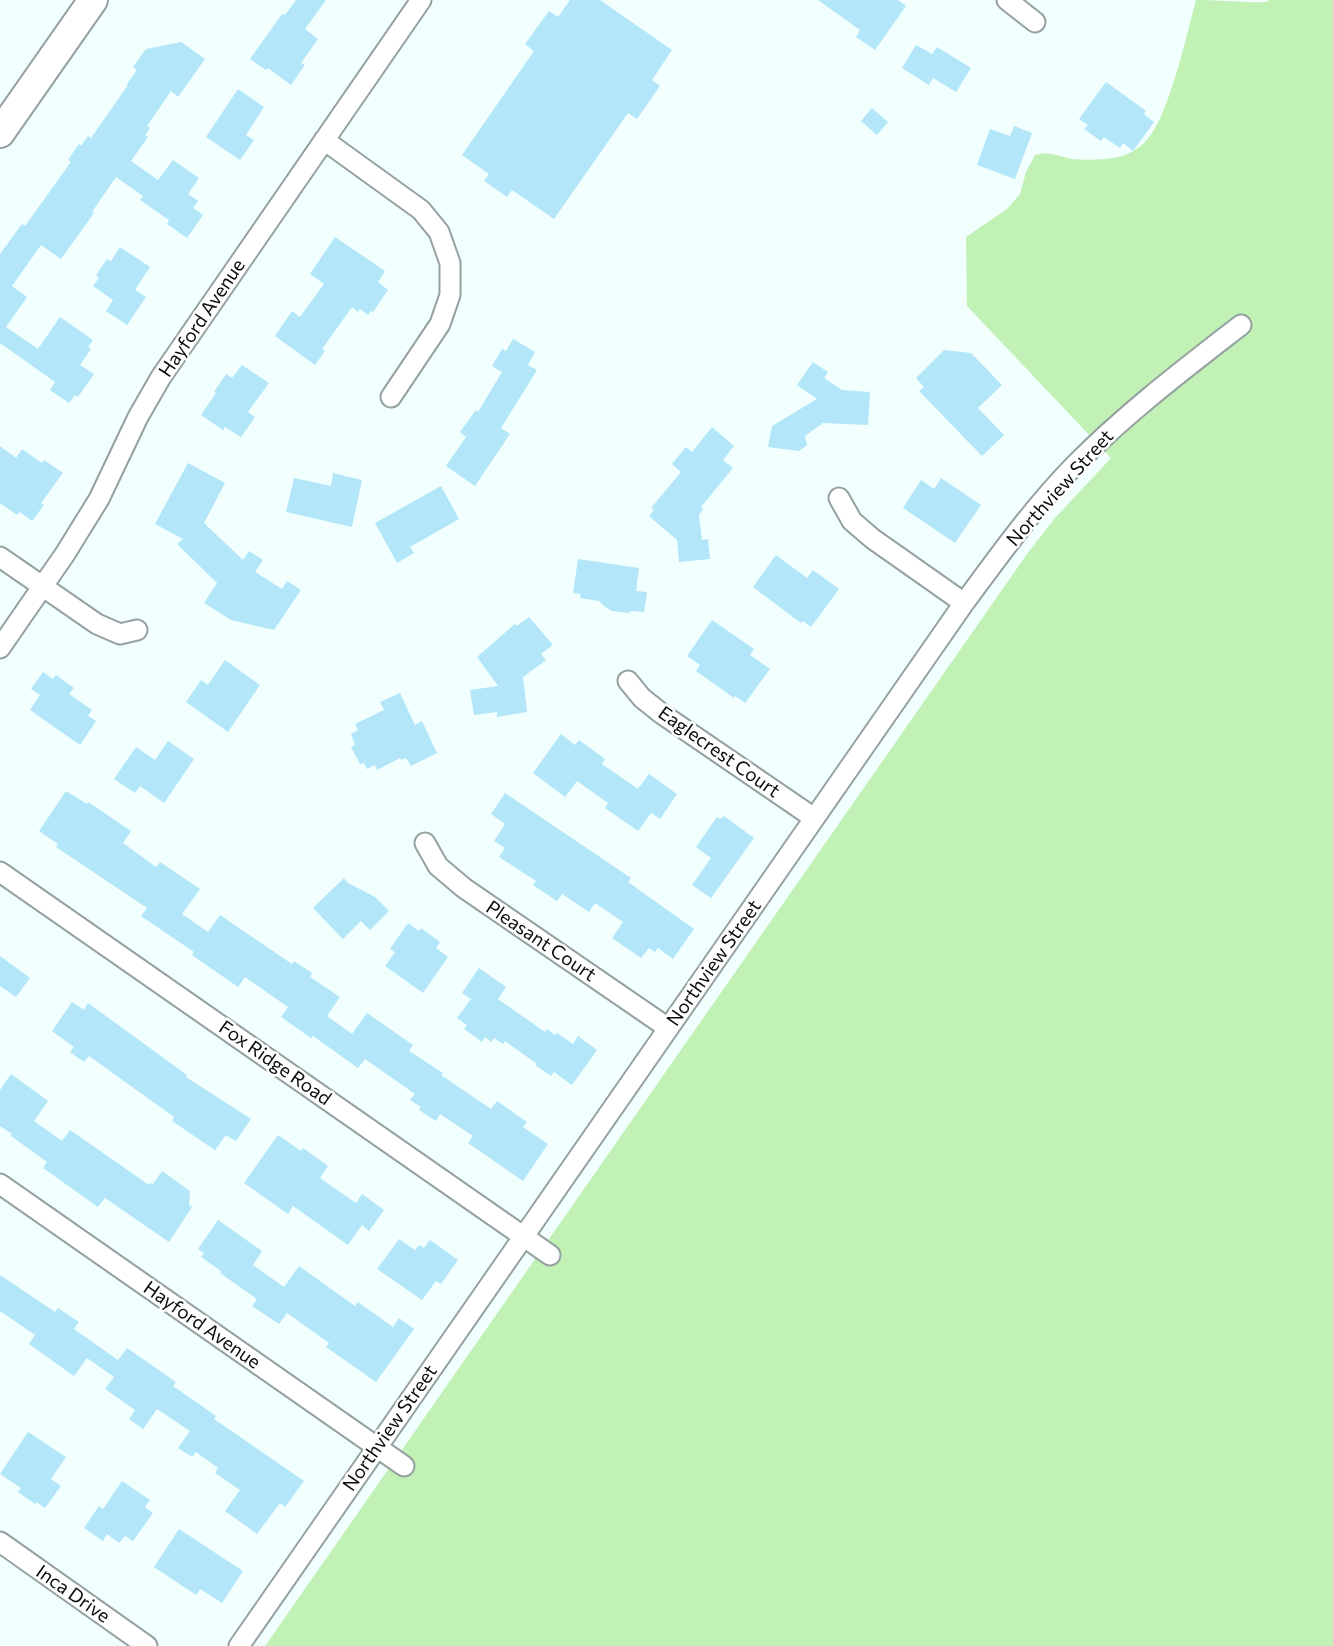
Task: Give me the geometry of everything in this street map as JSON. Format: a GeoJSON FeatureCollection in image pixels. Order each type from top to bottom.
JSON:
{"type":"FeatureCollection","features":[{"type":"Feature","properties":{"kind":"street"},"geometry":{"type":"LineString","coordinates":[[0,133],[93,0]]}},
{"type":"Feature","properties":{"kind":"street","name":"Hayford Avenue"},"geometry":{"type":"LineString","coordinates":[[0,648],[99,499],[138,417],[161,377],[421,0]]}},
{"type":"Feature","properties":{"kind":"street"},"geometry":{"type":"LineString","coordinates":[[1007,0],[1035,22]]}},
{"type":"Feature","properties":{"kind":"street"},"geometry":{"type":"LineString","coordinates":[[324,140],[421,210],[439,232],[450,263],[450,295],[440,324],[391,397]]}},
{"type":"Feature","properties":{"kind":"street","name":"Northview Street"},"geometry":{"type":"LineString","coordinates":[[239,1646],[964,603],[1024,524],[1074,467],[1115,426],[1159,388],[1241,325]]}},
{"type":"Feature","properties":{"kind":"street"},"geometry":{"type":"LineString","coordinates":[[839,498],[852,522],[964,603]]}},
{"type":"Feature","properties":{"kind":"street"},"geometry":{"type":"LineString","coordinates":[[0,557],[97,624],[120,634],[137,630]]}},
{"type":"Feature","properties":{"kind":"street","name":"Eaglecrest Court"},"geometry":{"type":"LineString","coordinates":[[628,681],[642,698],[662,714],[814,818]]}},
{"type":"Feature","properties":{"kind":"street","name":"Pleasant Court"},"geometry":{"type":"LineString","coordinates":[[425,843],[438,866],[464,888],[668,1028]]}},
{"type":"Feature","properties":{"kind":"street","name":"Fox Ridge Road"},"geometry":{"type":"LineString","coordinates":[[0,872],[550,1255]]}},
{"type":"Feature","properties":{"kind":"street","name":"Hayford Avenue"},"geometry":{"type":"LineString","coordinates":[[0,1184],[404,1466]]}},
{"type":"Feature","properties":{"kind":"street","name":"Inca Drive"},"geometry":{"type":"LineString","coordinates":[[0,1542],[147,1646]]}},
{"type":"Feature","properties":{"kind":"green space"},"geometry":{"type":"Polygon","coordinates":[[[1196,0],[1333,0],[1333,1646],[265,1646],[1027,554],[1055,518],[1111,458],[967,306],[966,237],[1007,209],[1020,194],[1026,172],[1035,155],[1050,154],[1072,159],[1097,160],[1121,156],[1144,143],[1153,132],[1169,97],[1196,0]]]}},
{"type":"Feature","properties":{"kind":"building"},"geometry":{"type":"Polygon","coordinates":[[[296,0],[326,0],[305,29],[318,39],[301,63],[305,65],[291,85],[250,59],[282,14],[285,15],[296,0]]]}},
{"type":"Feature","properties":{"kind":"building"},"geometry":{"type":"Polygon","coordinates":[[[570,0],[600,0],[672,50],[652,80],[660,86],[637,119],[628,113],[554,219],[512,190],[507,197],[484,181],[489,174],[462,155],[534,51],[525,44],[549,11],[558,17],[570,0]]]}},
{"type":"Feature","properties":{"kind":"building"},"geometry":{"type":"Polygon","coordinates":[[[818,0],[898,0],[906,6],[875,50],[856,37],[860,30],[818,0]]]}},
{"type":"Feature","properties":{"kind":"building"},"geometry":{"type":"Polygon","coordinates":[[[181,42],[205,59],[178,97],[171,91],[147,126],[150,128],[145,135],[148,137],[131,161],[158,180],[173,160],[199,178],[188,194],[198,201],[193,208],[203,215],[187,238],[167,224],[169,220],[140,200],[143,196],[116,177],[61,259],[41,245],[12,286],[27,297],[6,327],[38,349],[60,317],[93,340],[88,347],[91,349],[80,365],[94,374],[78,397],[75,395],[69,403],[50,390],[55,382],[0,343],[0,254],[22,224],[25,226],[71,162],[68,160],[79,144],[81,146],[88,136],[91,138],[128,85],[137,70],[133,67],[146,49],[181,42]]]}},
{"type":"Feature","properties":{"kind":"building"},"geometry":{"type":"Polygon","coordinates":[[[916,45],[932,54],[937,47],[971,68],[956,92],[933,78],[929,85],[902,68],[916,45]]]}},
{"type":"Feature","properties":{"kind":"building"},"geometry":{"type":"Polygon","coordinates":[[[1106,82],[1146,111],[1144,114],[1154,122],[1133,151],[1123,143],[1120,148],[1104,137],[1101,141],[1084,129],[1088,125],[1079,119],[1106,82]]]}},
{"type":"Feature","properties":{"kind":"building"},"geometry":{"type":"Polygon","coordinates":[[[238,89],[264,107],[246,135],[254,140],[240,160],[206,137],[238,89]]]}},
{"type":"Feature","properties":{"kind":"building"},"geometry":{"type":"Polygon","coordinates":[[[872,108],[888,122],[877,135],[861,121],[872,108]]]}},
{"type":"Feature","properties":{"kind":"building"},"geometry":{"type":"Polygon","coordinates":[[[1014,126],[1032,133],[1015,179],[977,165],[990,129],[1010,136],[1014,126]]]}},
{"type":"Feature","properties":{"kind":"building"},"geometry":{"type":"Polygon","coordinates":[[[335,237],[385,271],[378,282],[388,290],[368,315],[352,307],[322,349],[325,351],[315,365],[275,336],[292,311],[300,317],[324,284],[310,274],[335,237]]]}},
{"type":"Feature","properties":{"kind":"building"},"geometry":{"type":"Polygon","coordinates":[[[120,247],[150,267],[135,290],[146,297],[127,325],[106,311],[113,300],[93,286],[99,278],[96,275],[107,259],[111,261],[120,247]]]}},
{"type":"Feature","properties":{"kind":"building"},"geometry":{"type":"Polygon","coordinates":[[[513,339],[535,352],[528,365],[537,370],[501,428],[510,434],[475,486],[446,466],[466,437],[460,432],[476,410],[478,412],[502,372],[492,366],[502,349],[506,351],[513,339]]]}},
{"type":"Feature","properties":{"kind":"building"},"geometry":{"type":"Polygon","coordinates":[[[944,350],[971,353],[1002,385],[978,408],[1004,435],[982,456],[919,391],[924,387],[916,378],[944,350]]]}},
{"type":"Feature","properties":{"kind":"building"},"geometry":{"type":"Polygon","coordinates":[[[813,362],[828,372],[824,378],[842,390],[870,392],[868,425],[823,423],[805,436],[807,445],[799,451],[768,447],[772,426],[817,399],[797,385],[813,362]]]}},
{"type":"Feature","properties":{"kind":"building"},"geometry":{"type":"Polygon","coordinates":[[[242,365],[269,383],[248,412],[255,417],[241,437],[225,427],[223,430],[201,415],[226,374],[232,378],[242,365]]]}},
{"type":"Feature","properties":{"kind":"building"},"geometry":{"type":"Polygon","coordinates":[[[712,427],[734,446],[723,460],[733,468],[701,507],[703,509],[699,515],[702,540],[708,539],[710,559],[679,562],[677,540],[649,516],[654,510],[651,508],[681,472],[672,464],[686,447],[692,452],[712,427]]]}},
{"type":"Feature","properties":{"kind":"building"},"geometry":{"type":"Polygon","coordinates":[[[0,446],[16,458],[22,449],[63,473],[41,503],[44,505],[32,521],[20,512],[17,515],[0,503],[0,446]]]}},
{"type":"Feature","properties":{"kind":"building"},"geometry":{"type":"Polygon","coordinates":[[[188,463],[225,483],[204,523],[243,560],[249,551],[263,560],[255,572],[282,589],[287,581],[301,590],[274,630],[231,620],[204,603],[217,583],[177,544],[183,539],[155,524],[188,463]]]}},
{"type":"Feature","properties":{"kind":"building"},"geometry":{"type":"Polygon","coordinates":[[[333,473],[362,480],[352,527],[286,512],[294,478],[331,486],[333,473]]]}},
{"type":"Feature","properties":{"kind":"building"},"geometry":{"type":"Polygon","coordinates":[[[941,478],[981,505],[955,543],[903,508],[921,480],[934,489],[941,478]]]}},
{"type":"Feature","properties":{"kind":"building"},"geometry":{"type":"Polygon","coordinates":[[[441,486],[459,519],[410,547],[414,553],[397,563],[375,523],[441,486]]]}},
{"type":"Feature","properties":{"kind":"building"},"geometry":{"type":"Polygon","coordinates":[[[776,555],[807,578],[813,570],[839,589],[811,627],[803,621],[801,623],[753,587],[776,555]]]}},
{"type":"Feature","properties":{"kind":"building"},"geometry":{"type":"Polygon","coordinates":[[[578,559],[639,568],[636,591],[647,592],[644,612],[612,611],[599,601],[580,598],[581,594],[573,593],[578,559]]]}},
{"type":"Feature","properties":{"kind":"building"},"geometry":{"type":"Polygon","coordinates":[[[529,617],[553,645],[541,654],[546,660],[523,677],[527,712],[497,717],[497,712],[474,715],[470,690],[498,686],[477,657],[515,624],[517,626],[529,617]]]}},
{"type":"Feature","properties":{"kind":"building"},"geometry":{"type":"Polygon","coordinates":[[[712,620],[754,649],[750,655],[770,669],[745,703],[696,671],[700,665],[687,656],[712,620]]]}},
{"type":"Feature","properties":{"kind":"building"},"geometry":{"type":"Polygon","coordinates":[[[225,660],[260,685],[228,732],[186,702],[201,680],[208,685],[225,660]]]}},
{"type":"Feature","properties":{"kind":"building"},"geometry":{"type":"Polygon","coordinates":[[[43,672],[53,679],[56,675],[74,688],[69,694],[92,710],[88,716],[96,721],[80,745],[30,710],[40,695],[31,689],[43,672]]]}},
{"type":"Feature","properties":{"kind":"building"},"geometry":{"type":"Polygon","coordinates":[[[400,693],[415,725],[422,721],[437,753],[411,766],[406,758],[400,758],[377,770],[375,765],[367,769],[364,763],[360,764],[351,747],[355,745],[351,734],[358,730],[355,724],[384,710],[380,702],[400,693]]]}},
{"type":"Feature","properties":{"kind":"building"},"geometry":{"type":"Polygon","coordinates":[[[561,734],[575,745],[579,740],[605,759],[602,764],[638,789],[649,774],[677,794],[660,819],[651,813],[638,831],[605,808],[608,803],[577,781],[565,797],[533,773],[561,734]]]}},
{"type":"Feature","properties":{"kind":"building"},"geometry":{"type":"Polygon","coordinates":[[[168,741],[194,759],[164,803],[140,786],[135,793],[114,779],[136,747],[155,760],[168,741]]]}},
{"type":"Feature","properties":{"kind":"building"},"geometry":{"type":"Polygon","coordinates":[[[66,791],[87,804],[88,802],[131,831],[123,843],[156,867],[160,862],[200,889],[182,914],[208,932],[220,915],[292,964],[294,961],[312,973],[310,977],[340,997],[327,1016],[352,1034],[367,1013],[413,1045],[409,1051],[443,1073],[441,1075],[491,1109],[497,1101],[527,1122],[523,1127],[548,1144],[523,1181],[468,1143],[473,1136],[440,1114],[436,1121],[419,1110],[421,1107],[410,1100],[415,1094],[365,1059],[358,1068],[281,1017],[288,1007],[245,977],[238,987],[192,955],[194,952],[141,916],[147,908],[56,847],[58,844],[39,831],[66,791]]]}},
{"type":"Feature","properties":{"kind":"building"},"geometry":{"type":"Polygon","coordinates":[[[505,793],[631,878],[628,882],[694,929],[673,959],[658,948],[655,952],[649,948],[641,958],[612,938],[623,922],[595,903],[589,912],[562,894],[557,901],[533,885],[536,881],[499,857],[505,848],[494,841],[505,824],[491,814],[505,793]]]}},
{"type":"Feature","properties":{"kind":"building"},"geometry":{"type":"Polygon","coordinates":[[[724,816],[754,838],[711,898],[692,885],[711,858],[696,847],[717,817],[721,819],[724,816]]]}},
{"type":"Feature","properties":{"kind":"building"},"geometry":{"type":"Polygon","coordinates":[[[344,878],[348,883],[375,897],[389,911],[370,930],[361,921],[343,939],[313,908],[344,878]]]}},
{"type":"Feature","properties":{"kind":"building"},"geometry":{"type":"Polygon","coordinates":[[[408,923],[419,931],[421,928],[440,942],[436,948],[448,957],[423,993],[385,966],[395,952],[390,949],[408,923]]]}},
{"type":"Feature","properties":{"kind":"building"},"geometry":{"type":"Polygon","coordinates":[[[0,956],[30,978],[16,997],[0,986],[0,956]]]}},
{"type":"Feature","properties":{"kind":"building"},"geometry":{"type":"Polygon","coordinates":[[[479,968],[506,987],[498,999],[545,1032],[547,1029],[555,1035],[557,1033],[573,1044],[578,1036],[597,1050],[572,1085],[554,1072],[551,1076],[505,1041],[503,1044],[494,1038],[491,1042],[485,1037],[482,1042],[464,1029],[467,1025],[457,1018],[471,999],[462,993],[479,968]]]}},
{"type":"Feature","properties":{"kind":"building"},"geometry":{"type":"Polygon","coordinates":[[[72,1002],[84,1010],[88,1003],[187,1075],[186,1077],[251,1119],[236,1141],[226,1135],[215,1150],[172,1121],[174,1117],[89,1056],[84,1062],[70,1052],[74,1047],[52,1031],[72,1002]]]}},
{"type":"Feature","properties":{"kind":"building"},"geometry":{"type":"Polygon","coordinates":[[[11,1074],[48,1101],[34,1121],[62,1141],[70,1130],[149,1185],[153,1184],[162,1171],[190,1191],[189,1205],[192,1207],[169,1242],[105,1198],[98,1207],[43,1168],[47,1162],[0,1126],[0,1090],[11,1074]]]}},
{"type":"Feature","properties":{"kind":"building"},"geometry":{"type":"Polygon","coordinates":[[[278,1135],[301,1151],[303,1148],[328,1166],[320,1178],[356,1203],[362,1194],[384,1210],[369,1231],[362,1225],[348,1245],[293,1206],[288,1214],[244,1183],[278,1135]]]}},
{"type":"Feature","properties":{"kind":"building"},"geometry":{"type":"Polygon","coordinates":[[[218,1220],[262,1251],[253,1265],[284,1287],[299,1266],[355,1306],[358,1302],[393,1327],[399,1318],[414,1329],[376,1382],[326,1347],[329,1343],[287,1313],[279,1324],[252,1306],[257,1299],[201,1257],[204,1253],[198,1249],[218,1220]]]}},
{"type":"Feature","properties":{"kind":"building"},"geometry":{"type":"Polygon","coordinates":[[[399,1239],[415,1250],[419,1245],[424,1248],[430,1240],[458,1260],[441,1284],[436,1281],[422,1300],[377,1269],[399,1239]]]}},
{"type":"Feature","properties":{"kind":"building"},"geometry":{"type":"Polygon","coordinates":[[[0,1275],[55,1312],[58,1308],[79,1322],[74,1329],[118,1360],[127,1348],[176,1382],[173,1386],[216,1416],[214,1419],[304,1481],[285,1507],[280,1503],[257,1534],[225,1511],[240,1490],[215,1473],[218,1468],[196,1452],[192,1457],[178,1448],[190,1431],[157,1409],[143,1429],[129,1419],[135,1410],[105,1389],[114,1377],[87,1358],[74,1376],[29,1344],[35,1335],[0,1311],[0,1275]]]}},
{"type":"Feature","properties":{"kind":"building"},"geometry":{"type":"Polygon","coordinates":[[[28,1432],[66,1457],[51,1479],[61,1486],[45,1508],[18,1492],[21,1488],[0,1474],[28,1432]]]}},
{"type":"Feature","properties":{"kind":"building"},"geometry":{"type":"Polygon","coordinates":[[[122,1481],[150,1500],[145,1507],[153,1513],[133,1541],[125,1536],[119,1543],[107,1534],[103,1541],[84,1528],[99,1506],[103,1509],[122,1481]]]}},
{"type":"Feature","properties":{"kind":"building"},"geometry":{"type":"Polygon","coordinates":[[[179,1529],[243,1571],[222,1603],[200,1589],[196,1595],[154,1567],[179,1529]]]}}]}
